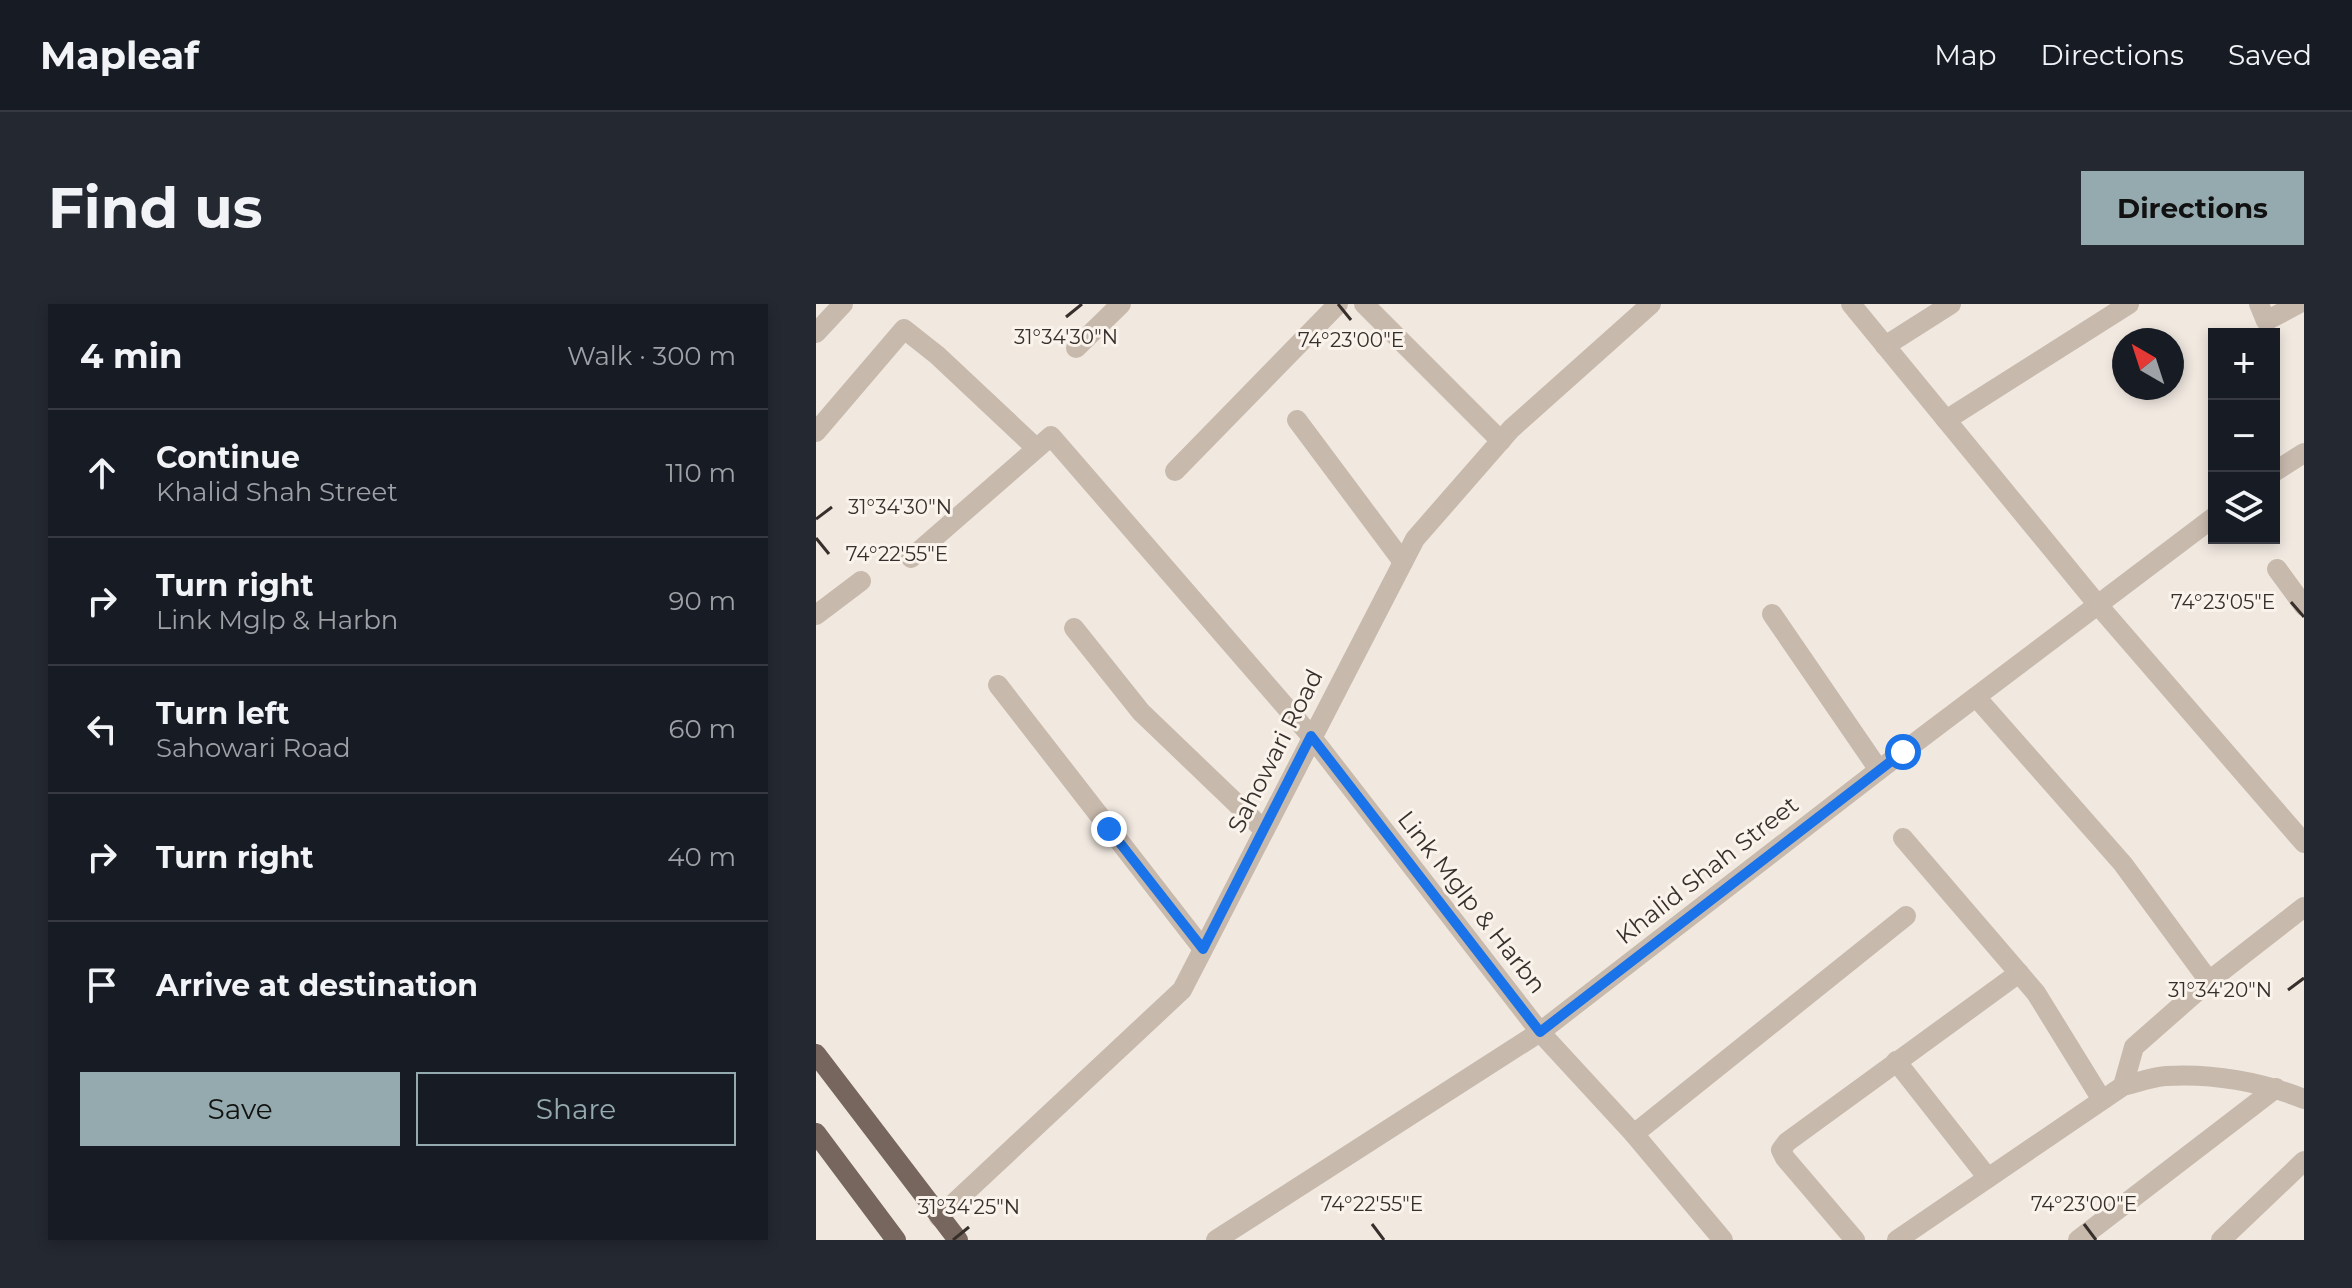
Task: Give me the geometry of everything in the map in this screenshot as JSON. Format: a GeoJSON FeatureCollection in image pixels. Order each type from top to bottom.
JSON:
{"type":"FeatureCollection","features":[{"type":"Feature","properties":{"kind":"main road"},"geometry":{"type":"LineString","coordinates":[[816,1054],[958,1240]]}},
{"type":"Feature","properties":{"kind":"main road"},"geometry":{"type":"LineString","coordinates":[[816,1133],[896,1240]]}},
{"type":"Feature","properties":{"kind":"street"},"geometry":{"type":"LineString","coordinates":[[816,333],[843,304]]}},
{"type":"Feature","properties":{"kind":"street"},"geometry":{"type":"LineString","coordinates":[[1076,348],[1121,304]]}},
{"type":"Feature","properties":{"kind":"street"},"geometry":{"type":"LineString","coordinates":[[1175,471],[1338,304]]}},
{"type":"Feature","properties":{"kind":"street"},"geometry":{"type":"LineString","coordinates":[[1364,304],[1501,441]]}},
{"type":"Feature","properties":{"kind":"street","name":"Sahowari Road"},"geometry":{"type":"LineString","coordinates":[[939,1217],[1182,990],[1415,539],[1501,441],[1651,304]]}},
{"type":"Feature","properties":{"kind":"street"},"geometry":{"type":"LineString","coordinates":[[1851,304],[2098,605],[2304,843]]}},
{"type":"Feature","properties":{"kind":"street"},"geometry":{"type":"LineString","coordinates":[[1885,346],[1951,304]]}},
{"type":"Feature","properties":{"kind":"street"},"geometry":{"type":"LineString","coordinates":[[1946,420],[2129,304]]}},
{"type":"Feature","properties":{"kind":"street"},"geometry":{"type":"LineString","coordinates":[[2259,304],[2266,321],[2298,304]]}},
{"type":"Feature","properties":{"kind":"street"},"geometry":{"type":"LineString","coordinates":[[816,432],[904,329],[937,355],[1036,448],[911,558]]}},
{"type":"Feature","properties":{"kind":"street"},"geometry":{"type":"LineString","coordinates":[[1297,420],[1403,562]]}},
{"type":"Feature","properties":{"kind":"street","name":"Link Mglp & Harbn"},"geometry":{"type":"LineString","coordinates":[[1036,448],[1051,436],[1311,736],[1540,1032],[1634,1134],[1723,1240]]}},
{"type":"Feature","properties":{"kind":"street"},"geometry":{"type":"LineString","coordinates":[[2280,468],[2304,453]]}},
{"type":"Feature","properties":{"kind":"street","name":"Khalid Shah Street"},"geometry":{"type":"LineString","coordinates":[[1216,1240],[1540,1032],[2208,522]]}},
{"type":"Feature","properties":{"kind":"street"},"geometry":{"type":"LineString","coordinates":[[2277,569],[2304,606]]}},
{"type":"Feature","properties":{"kind":"street"},"geometry":{"type":"LineString","coordinates":[[816,615],[861,581]]}},
{"type":"Feature","properties":{"kind":"street"},"geometry":{"type":"LineString","coordinates":[[1772,614],[1879,770]]}},
{"type":"Feature","properties":{"kind":"street"},"geometry":{"type":"LineString","coordinates":[[1074,628],[1141,712],[1263,829]]}},
{"type":"Feature","properties":{"kind":"street"},"geometry":{"type":"LineString","coordinates":[[998,685],[1203,949]]}},
{"type":"Feature","properties":{"kind":"street"},"geometry":{"type":"LineString","coordinates":[[1976,697],[2123,864],[2209,981]]}},
{"type":"Feature","properties":{"kind":"street"},"geometry":{"type":"LineString","coordinates":[[1903,838],[2036,993],[2102,1100]]}},
{"type":"Feature","properties":{"kind":"street"},"geometry":{"type":"LineString","coordinates":[[2123,1086],[2134,1047],[2209,981],[2304,907]]}},
{"type":"Feature","properties":{"kind":"street"},"geometry":{"type":"LineString","coordinates":[[1634,1134],[1906,916]]}},
{"type":"Feature","properties":{"kind":"street"},"geometry":{"type":"LineString","coordinates":[[1855,1240],[1781,1150],[1787,1142],[2019,973]]}},
{"type":"Feature","properties":{"kind":"street"},"geometry":{"type":"LineString","coordinates":[[1896,1061],[1988,1178]]}},
{"type":"Feature","properties":{"kind":"street"},"geometry":{"type":"LineString","coordinates":[[1897,1240],[2123,1086],[2165,1076],[2225,1079],[2276,1088],[2304,1099]]}},
{"type":"Feature","properties":{"kind":"street"},"geometry":{"type":"LineString","coordinates":[[2078,1240],[2276,1088]]}},
{"type":"Feature","properties":{"kind":"street"},"geometry":{"type":"LineString","coordinates":[[2221,1240],[2304,1161]]}},
{"type":"Feature","properties":{"kind":"route"},"geometry":{"type":"LineString","coordinates":[[1109,829],[1203,949],[1311,736],[1540,1032],[1903,752]]}}]}
